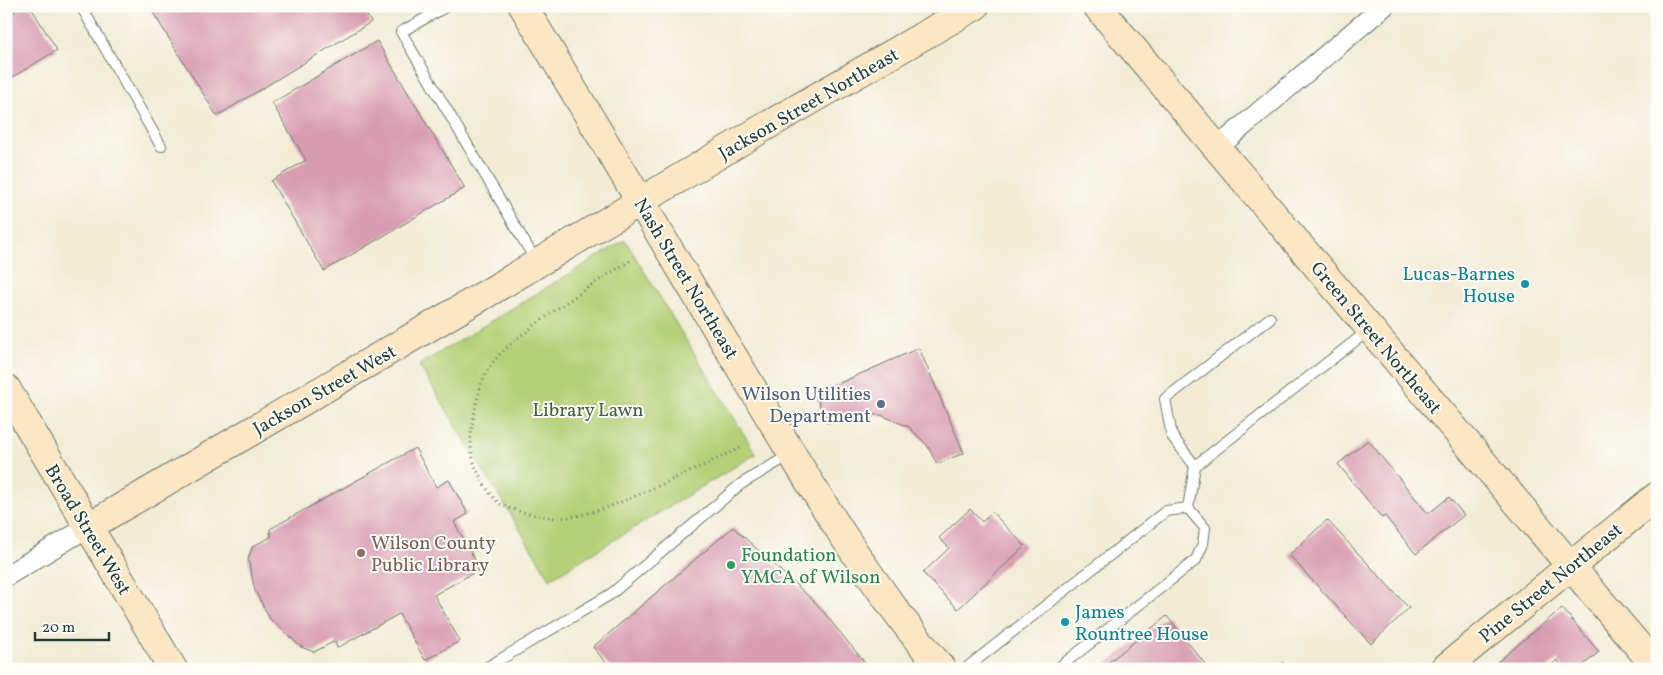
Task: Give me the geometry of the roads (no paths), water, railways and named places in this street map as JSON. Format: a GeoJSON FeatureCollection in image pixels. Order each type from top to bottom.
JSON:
{"type":"FeatureCollection","features":[{"type":"Feature","properties":{"kind":"street","name":"Nash Street Northeast"},"geometry":{"type":"LineString","coordinates":[[523,6],[792,454],[879,588],[942,669]]}},
{"type":"Feature","properties":{"kind":"street","name":"Jackson Street Northeast"},"geometry":{"type":"LineString","coordinates":[[642,202],[763,128],[974,6]]}},
{"type":"Feature","properties":{"kind":"street","name":"Green Street Northeast"},"geometry":{"type":"LineString","coordinates":[[1097,6],[1657,668]]}},
{"type":"Feature","properties":{"kind":"street"},"geometry":{"type":"LineString","coordinates":[[1217,148],[1384,6]]}},
{"type":"Feature","properties":{"kind":"street","name":"Jackson Street West"},"geometry":{"type":"LineString","coordinates":[[6,576],[642,202]]}},
{"type":"Feature","properties":{"kind":"street","name":"Broad Street West"},"geometry":{"type":"LineString","coordinates":[[6,388],[173,669]]}},
{"type":"Feature","properties":{"kind":"street","name":"Pine Street Northeast"},"geometry":{"type":"LineString","coordinates":[[1444,669],[1657,496]]}},
{"type":"Feature","properties":{"kind":"lane"},"geometry":{"type":"LineString","coordinates":[[81,6],[161,146]]}},
{"type":"Feature","properties":{"kind":"lane"},"geometry":{"type":"LineString","coordinates":[[447,6],[401,32],[537,264]]}},
{"type":"Feature","properties":{"kind":"lane"},"geometry":{"type":"LineString","coordinates":[[1195,466],[1172,436],[1165,398],[1270,318]]}},
{"type":"Feature","properties":{"kind":"lane"},"geometry":{"type":"LineString","coordinates":[[1057,669],[1196,560],[1202,544],[1204,528],[1188,508],[1195,466],[1370,329]]}},
{"type":"Feature","properties":{"kind":"lane"},"geometry":{"type":"LineString","coordinates":[[484,669],[611,594],[741,484],[792,454]]}},
{"type":"Feature","properties":{"kind":"lane"},"geometry":{"type":"LineString","coordinates":[[965,669],[1166,511],[1188,508]]}},
{"type":"Feature","properties":{"kind":"place","name":"Lucas-Barnes House"},"geometry":{"type":"Point","coordinates":[1525,284]}},
{"type":"Feature","properties":{"kind":"place","name":"Wilson Utilities Department"},"geometry":{"type":"Point","coordinates":[881,404]}},
{"type":"Feature","properties":{"kind":"place","name":"Wilson County Public Library"},"geometry":{"type":"Point","coordinates":[361,553]}},
{"type":"Feature","properties":{"kind":"place","name":"Foundation YMCA of Wilson"},"geometry":{"type":"Point","coordinates":[731,565]}},
{"type":"Feature","properties":{"kind":"place","name":"James Rountree House"},"geometry":{"type":"Point","coordinates":[1065,622]}},
{"type":"Feature","properties":{"kind":"park label","name":"Library Lawn"},"geometry":{"type":"Point","coordinates":[588,409]}}]}
